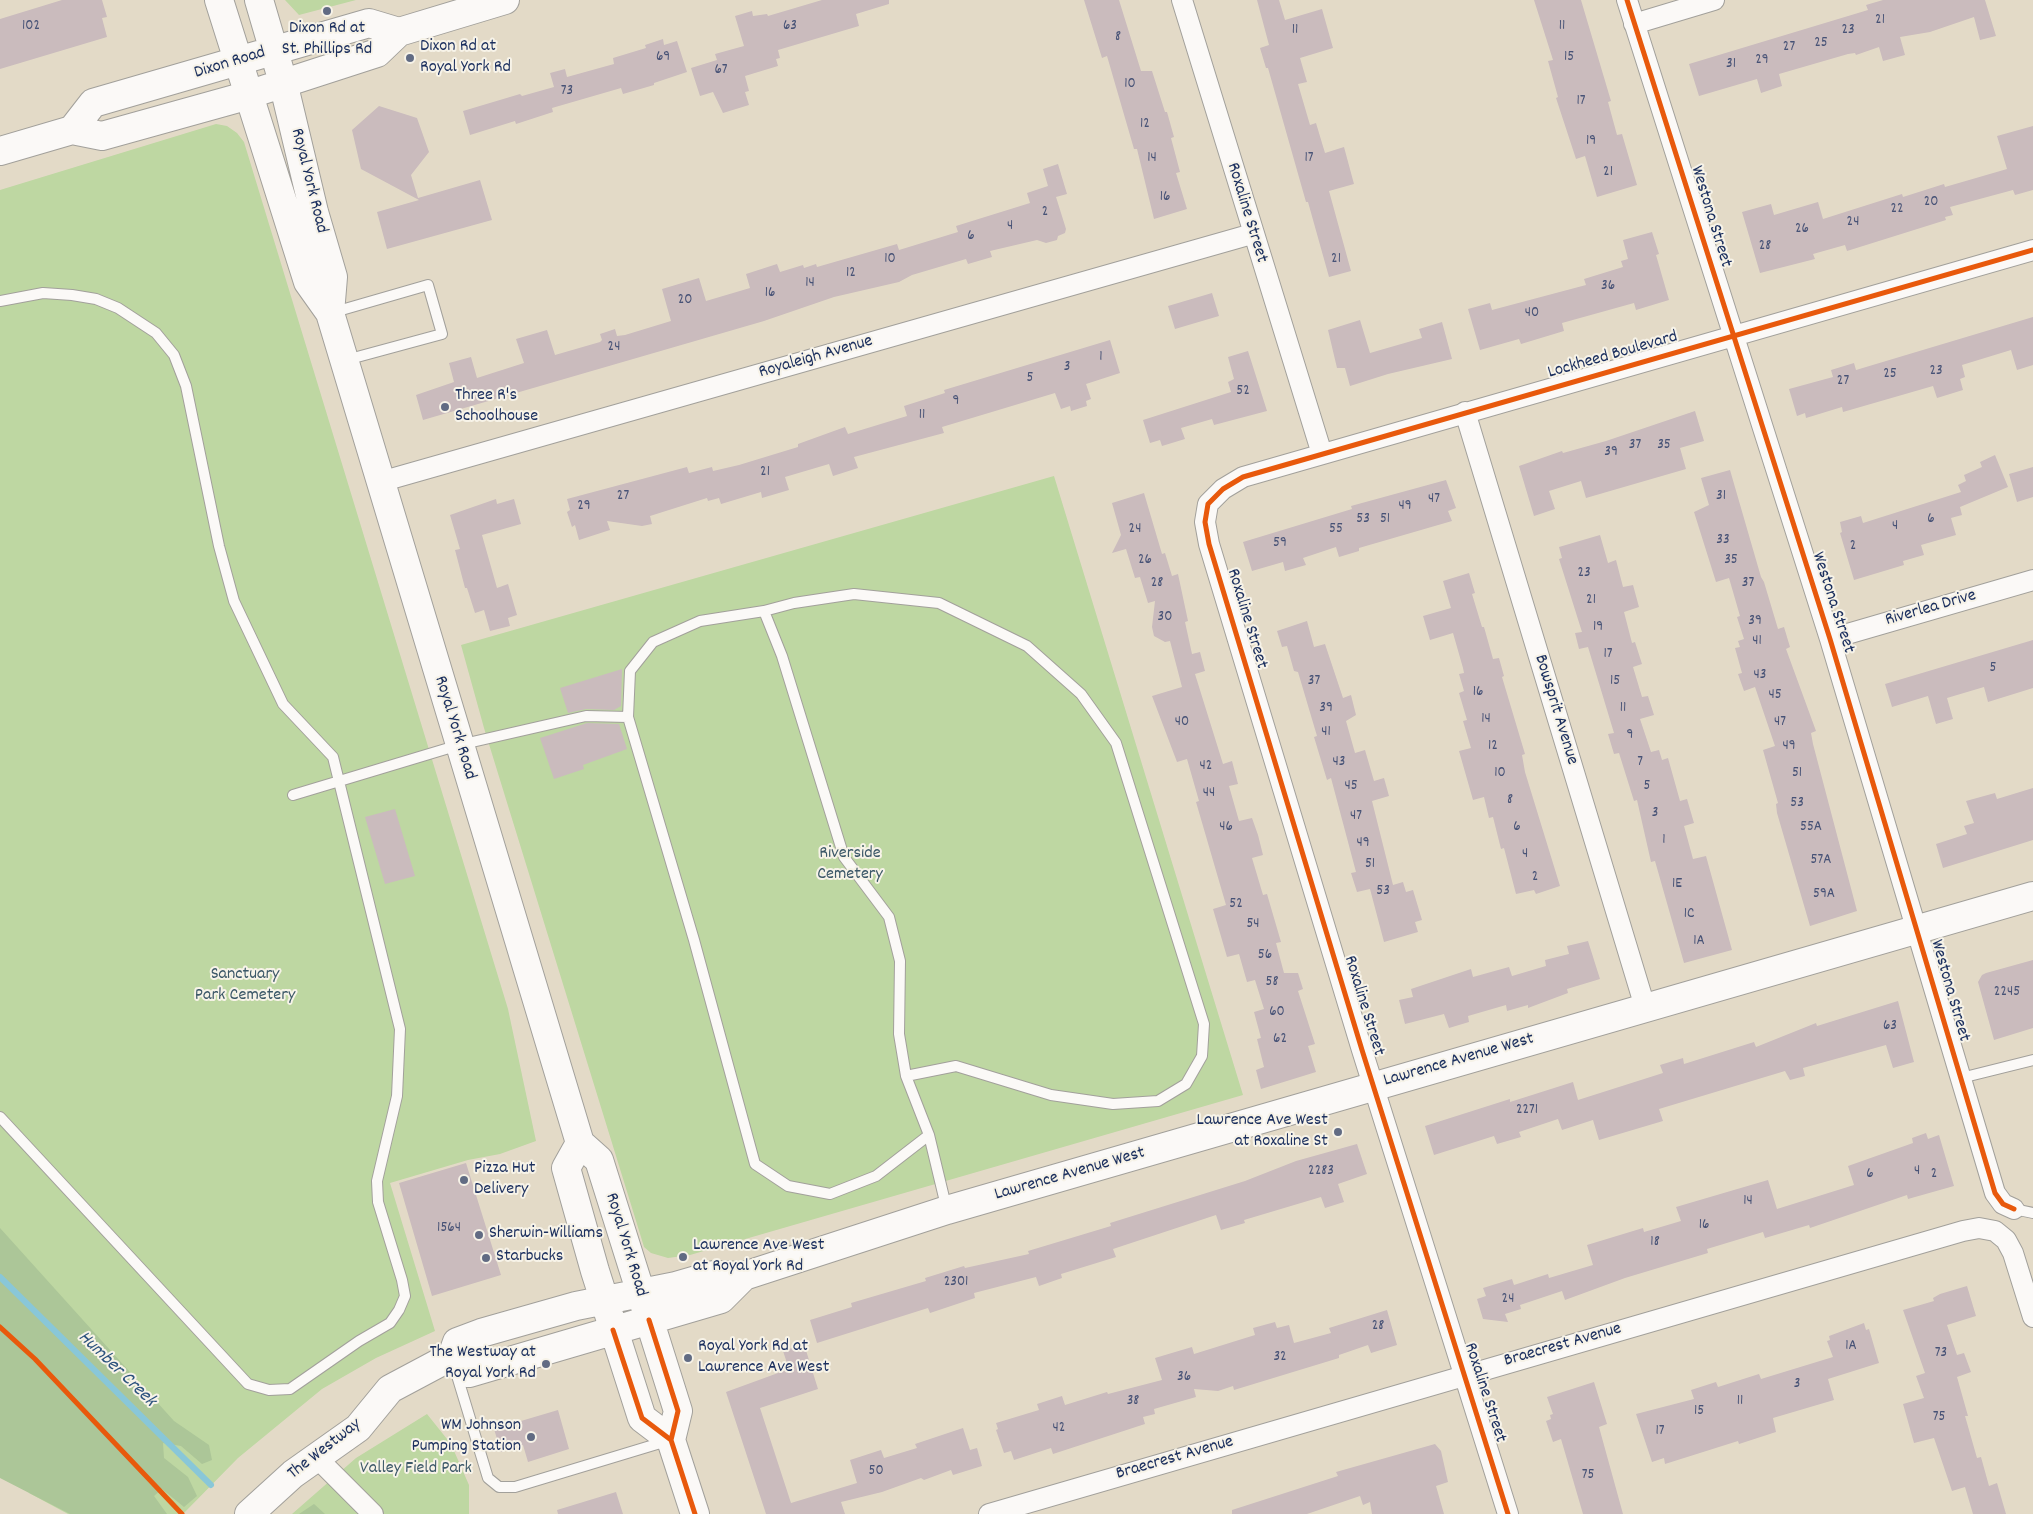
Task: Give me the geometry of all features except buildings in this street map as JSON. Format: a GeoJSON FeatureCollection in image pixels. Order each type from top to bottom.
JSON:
{"type":"FeatureCollection","features":[{"type":"Feature","properties":{"kind":"main road","name":"Royal York Road"},"geometry":{"type":"LineString","coordinates":[[219,0],[308,282],[330,313],[580,1143],[599,1160],[678,1411],[671,1440],[642,1418],[613,1330],[566,1168],[580,1143]]}},
{"type":"Feature","properties":{"kind":"main road","name":"Royal York Road"},"geometry":{"type":"LineString","coordinates":[[259,0],[283,82],[314,212],[333,277],[330,313]]}},
{"type":"Feature","properties":{"kind":"main road","name":"Dixon Road"},"geometry":{"type":"LineString","coordinates":[[0,151],[72,130],[102,136],[249,94],[377,53],[399,32],[505,0]]}},
{"type":"Feature","properties":{"kind":"main road","name":"Dixon Road"},"geometry":{"type":"LineString","coordinates":[[72,130],[94,103],[369,23],[399,32]]}},
{"type":"Feature","properties":{"kind":"main road","name":"Lawrence Avenue West"},"geometry":{"type":"LineString","coordinates":[[640,1293],[676,1286],[714,1275],[744,1276],[947,1210],[2033,896]]}},
{"type":"Feature","properties":{"kind":"main road","name":"Lawrence Avenue West"},"geometry":{"type":"LineString","coordinates":[[649,1320],[721,1298],[744,1276]]}},
{"type":"Feature","properties":{"kind":"main road","name":"The Westway"},"geometry":{"type":"LineString","coordinates":[[249,1514],[293,1474],[358,1428],[390,1389],[452,1356],[457,1342],[481,1333],[576,1306],[640,1293]]}},
{"type":"Feature","properties":{"kind":"main road"},"geometry":{"type":"LineString","coordinates":[[452,1356],[469,1373],[649,1320]]}},
{"type":"Feature","properties":{"kind":"main road"},"geometry":{"type":"LineString","coordinates":[[671,1440],[695,1514]]}},
{"type":"Feature","properties":{"kind":"street","name":"Roxaline Street"},"geometry":{"type":"LineString","coordinates":[[1182,0],[1252,234],[1322,454]]}},
{"type":"Feature","properties":{"kind":"street","name":"Westona Street"},"geometry":{"type":"LineString","coordinates":[[1627,0],[1732,336],[1830,639],[1995,1192],[2003,1204],[2024,1211]]}},
{"type":"Feature","properties":{"kind":"street"},"geometry":{"type":"LineString","coordinates":[[1634,24],[1714,0]]}},
{"type":"Feature","properties":{"kind":"street","name":"Royaleigh Avenue"},"geometry":{"type":"LineString","coordinates":[[380,482],[1252,234]]}},
{"type":"Feature","properties":{"kind":"street","name":"Lockheed Boulevard"},"geometry":{"type":"LineString","coordinates":[[1208,504],[1222,489],[1243,477],[2033,250]]}},
{"type":"Feature","properties":{"kind":"street","name":"Bowsprit Avenue"},"geometry":{"type":"LineString","coordinates":[[1465,412],[1644,1007]]}},
{"type":"Feature","properties":{"kind":"street","name":"Roxaline Street"},"geometry":{"type":"LineString","coordinates":[[1208,504],[1205,522],[1209,544],[1373,1086],[1508,1514]]}},
{"type":"Feature","properties":{"kind":"street","name":"Riverlea Drive"},"geometry":{"type":"LineString","coordinates":[[1830,639],[2033,580]]}},
{"type":"Feature","properties":{"kind":"street","name":"Braecrest Avenue"},"geometry":{"type":"LineString","coordinates":[[989,1514],[1463,1374],[1962,1231],[1979,1228],[1995,1231],[2006,1240],[2013,1253],[2033,1317]]}},
{"type":"Feature","properties":{"kind":"street"},"geometry":{"type":"LineString","coordinates":[[316,1457],[373,1514]]}},
{"type":"Feature","properties":{"kind":"lane"},"geometry":{"type":"LineString","coordinates":[[330,313],[428,285],[442,334],[344,361]]}},
{"type":"Feature","properties":{"kind":"lane"},"geometry":{"type":"LineString","coordinates":[[0,301],[43,293],[96,299],[118,308],[156,333],[174,355],[186,386],[219,546],[234,601],[283,704],[333,757],[400,1029],[397,1096],[377,1181],[378,1202],[405,1296],[400,1310],[390,1323],[358,1341],[290,1389],[269,1390],[248,1384],[0,1117]]}},
{"type":"Feature","properties":{"kind":"lane"},"geometry":{"type":"LineString","coordinates":[[906,1076],[956,1066],[1050,1095],[1114,1104],[1158,1101],[1186,1084],[1202,1056],[1204,1024],[1116,743],[1081,694],[1026,646],[939,603],[854,594],[700,621],[654,642],[630,671],[628,717],[694,940],[755,1164],[788,1186],[830,1194],[876,1176],[929,1136]]}},
{"type":"Feature","properties":{"kind":"lane"},"geometry":{"type":"LineString","coordinates":[[764,611],[782,656],[844,857],[889,917],[900,961],[899,1034],[906,1076],[929,1136],[947,1210]]}},
{"type":"Feature","properties":{"kind":"lane"},"geometry":{"type":"LineString","coordinates":[[293,795],[459,745],[586,716],[628,717]]}},
{"type":"Feature","properties":{"kind":"lane"},"geometry":{"type":"LineString","coordinates":[[1960,1078],[2033,1060]]}},
{"type":"Feature","properties":{"kind":"lane"},"geometry":{"type":"LineString","coordinates":[[452,1356],[488,1478],[499,1487],[515,1487],[671,1440]]}},
{"type":"Feature","properties":{"kind":"green space"},"geometry":{"type":"Polygon","coordinates":[[[285,0],[356,0],[299,15],[285,0]]]}},
{"type":"Feature","properties":{"kind":"green space","name":"Sanctuary Park Cemetery"},"geometry":{"type":"Polygon","coordinates":[[[216,124],[227,126],[237,133],[244,142],[508,1009],[536,1141],[500,1154],[468,1160],[390,1183],[435,1331],[376,1358],[322,1389],[238,1458],[183,1514],[68,1514],[29,1493],[0,1426],[0,190],[216,124]]]}},
{"type":"Feature","properties":{"kind":"green space","name":"Riverside Cemetery"},"geometry":{"type":"Polygon","coordinates":[[[1054,476],[1243,1095],[690,1255],[668,1258],[651,1253],[644,1247],[484,728],[461,645],[1054,476]]]}},
{"type":"Feature","properties":{"kind":"green space"},"geometry":{"type":"Polygon","coordinates":[[[0,1228],[174,1421],[209,1445],[212,1460],[202,1464],[181,1446],[163,1443],[164,1458],[188,1477],[197,1496],[184,1507],[162,1489],[154,1496],[167,1514],[70,1514],[0,1478],[0,1228]]]}},
{"type":"Feature","properties":{"kind":"green space","name":"Valley Field Park"},"geometry":{"type":"Polygon","coordinates":[[[427,1414],[451,1444],[469,1485],[469,1514],[292,1514],[356,1458],[427,1414]]]}},
{"type":"Feature","properties":{"kind":"green space"},"geometry":{"type":"Polygon","coordinates":[[[314,1504],[325,1514],[299,1514],[314,1504]]]}},
{"type":"Feature","properties":{"kind":"waterway","name":"Humber Creek"},"geometry":{"type":"LineString","coordinates":[[0,1277],[211,1485]]}},
{"type":"Feature","properties":{"kind":"cycle path"},"geometry":{"type":"LineString","coordinates":[[1627,0],[1830,639],[1995,1193],[2003,1204],[2014,1209]]}},
{"type":"Feature","properties":{"kind":"cycle path"},"geometry":{"type":"LineString","coordinates":[[1508,1514],[1362,1050],[1209,544],[1205,522],[1208,504],[1223,489],[1243,477],[2033,250]]}},
{"type":"Feature","properties":{"kind":"cycle path"},"geometry":{"type":"LineString","coordinates":[[649,1320],[678,1411],[671,1440],[695,1514]]}},
{"type":"Feature","properties":{"kind":"cycle path"},"geometry":{"type":"LineString","coordinates":[[0,1327],[35,1359],[182,1514]]}},
{"type":"Feature","properties":{"kind":"cycle path"},"geometry":{"type":"LineString","coordinates":[[613,1330],[642,1418],[671,1440]]}},
{"type":"Feature","properties":{"kind":"place","name":"Dixon Rd at St. Phillips Rd"},"geometry":{"type":"Point","coordinates":[327,11]}},
{"type":"Feature","properties":{"kind":"place","name":"Dixon Rd at Royal York Rd"},"geometry":{"type":"Point","coordinates":[410,58]}},
{"type":"Feature","properties":{"kind":"place","name":"Three R's Schoolhouse"},"geometry":{"type":"Point","coordinates":[445,407]}},
{"type":"Feature","properties":{"kind":"place","name":"Lawrence Ave West at Roxaline St"},"geometry":{"type":"Point","coordinates":[1338,1132]}},
{"type":"Feature","properties":{"kind":"place","name":"Pizza Hut Delivery"},"geometry":{"type":"Point","coordinates":[464,1180]}},
{"type":"Feature","properties":{"kind":"place","name":"Sherwin-Williams"},"geometry":{"type":"Point","coordinates":[479,1235]}},
{"type":"Feature","properties":{"kind":"place","name":"Lawrence Ave West at Royal York Rd"},"geometry":{"type":"Point","coordinates":[683,1257]}},
{"type":"Feature","properties":{"kind":"place","name":"Starbucks"},"geometry":{"type":"Point","coordinates":[486,1258]}},
{"type":"Feature","properties":{"kind":"place","name":"Royal York Rd at Lawrence Ave West"},"geometry":{"type":"Point","coordinates":[688,1358]}},
{"type":"Feature","properties":{"kind":"place","name":"The Westway at Royal York Rd"},"geometry":{"type":"Point","coordinates":[546,1364]}},
{"type":"Feature","properties":{"kind":"place","name":"WM Johnson Pumping Station"},"geometry":{"type":"Point","coordinates":[531,1437]}}]}
